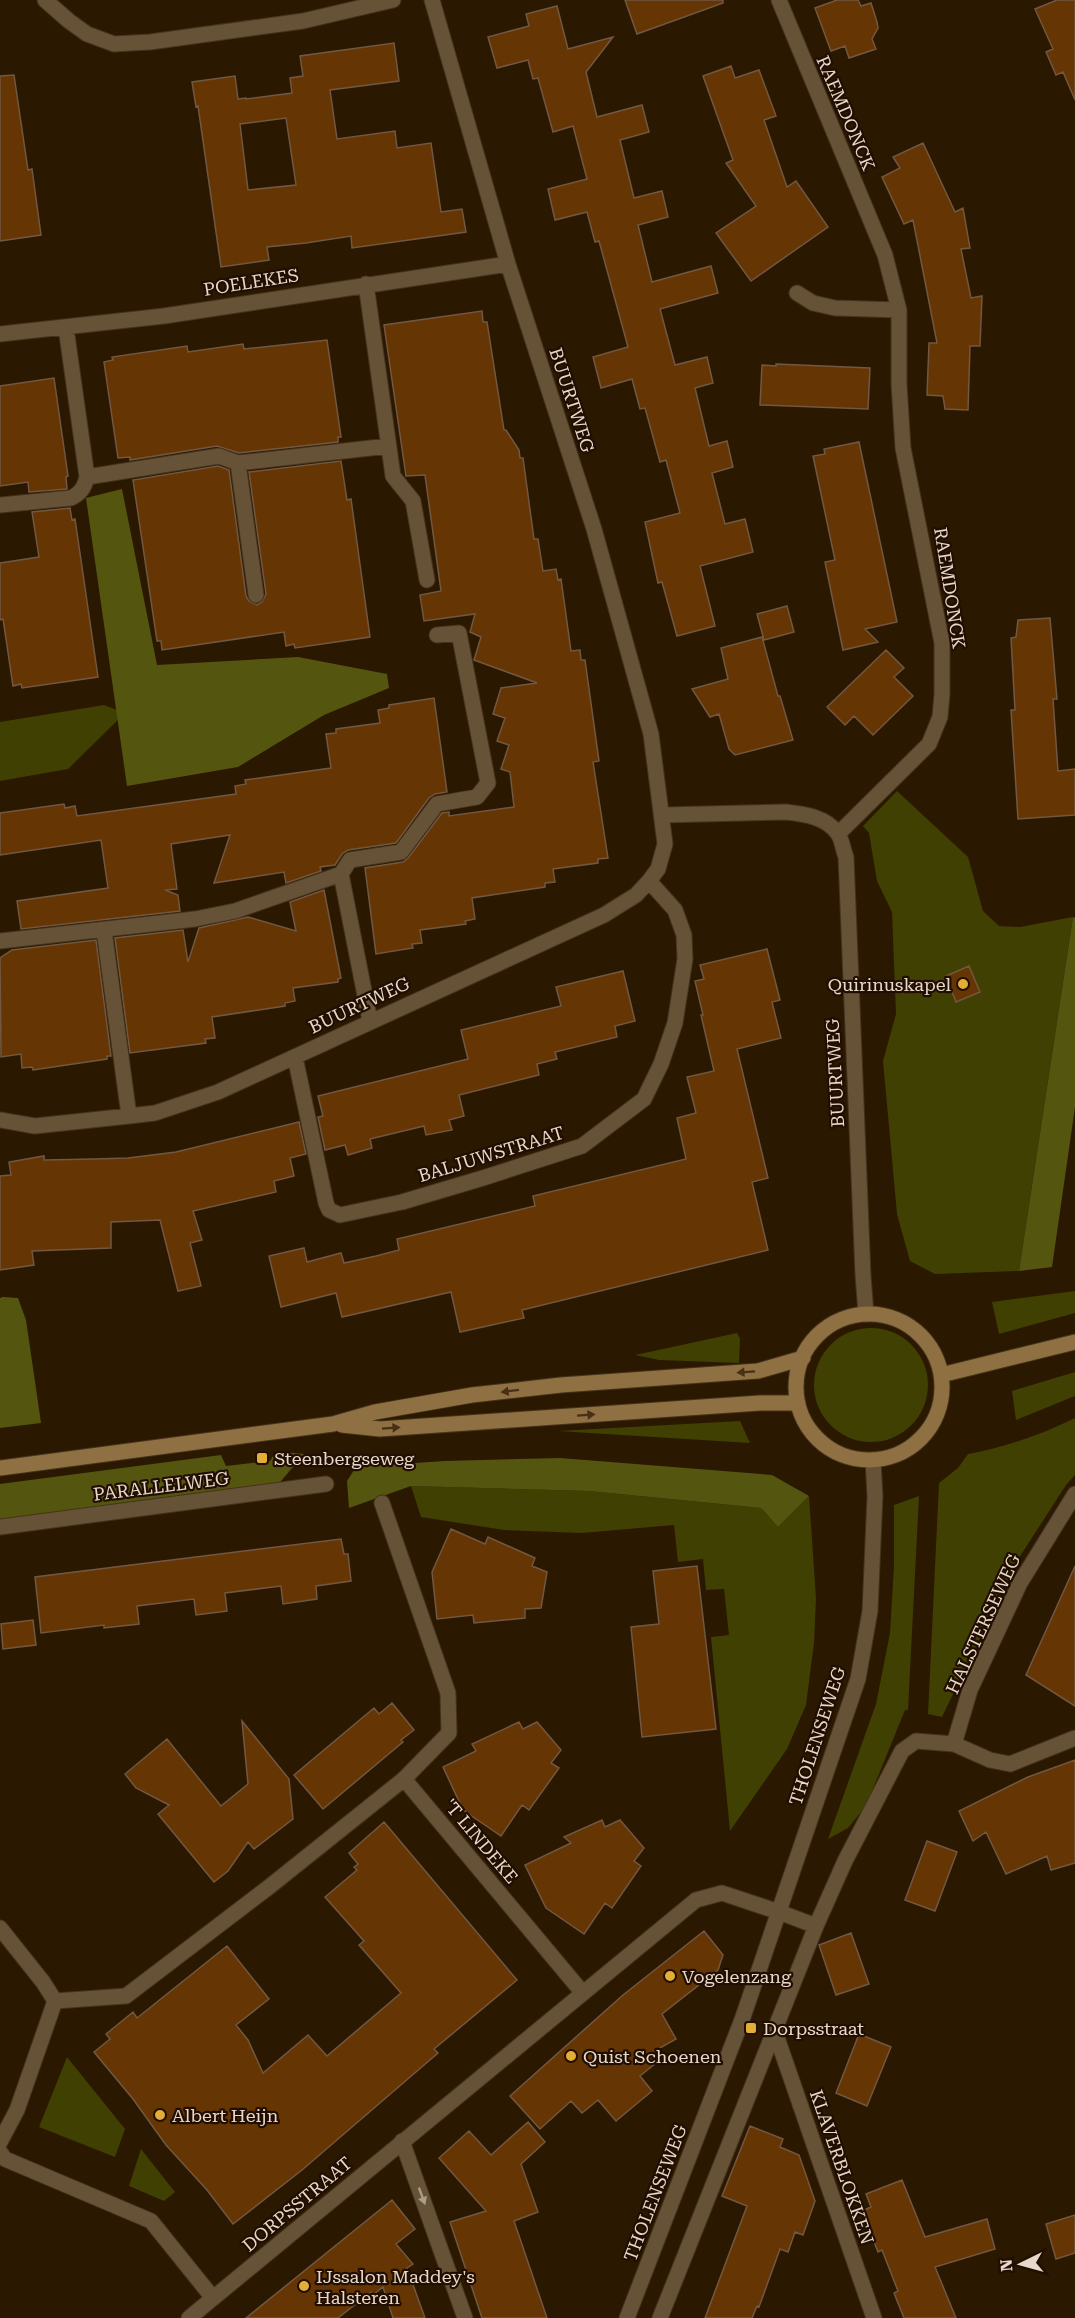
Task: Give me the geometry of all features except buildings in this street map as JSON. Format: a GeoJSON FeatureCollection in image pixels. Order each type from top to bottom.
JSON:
{"type":"FeatureCollection","features":[{"type":"Feature","properties":{"kind":"main road"},"geometry":{"type":"LineString","coordinates":[[866,1314],[889,1317],[910,1326],[931,1347],[938,1361],[942,1393],[931,1426],[920,1439],[906,1450],[890,1457],[873,1460],[853,1458],[834,1451],[818,1438],[806,1422],[798,1403],[797,1380],[803,1358],[811,1343],[829,1327],[850,1316],[866,1314]]}},
{"type":"Feature","properties":{"kind":"main road"},"geometry":{"type":"LineString","coordinates":[[941,1375],[1075,1342]]}},
{"type":"Feature","properties":{"kind":"main road"},"geometry":{"type":"LineString","coordinates":[[0,1468],[333,1424],[375,1412],[472,1395],[561,1385],[758,1371],[803,1358]]}},
{"type":"Feature","properties":{"kind":"main road"},"geometry":{"type":"LineString","coordinates":[[333,1424],[380,1429],[760,1403],[798,1403]]}},
{"type":"Feature","properties":{"kind":"street"},"geometry":{"type":"LineString","coordinates":[[45,0],[87,34],[114,44],[132,44],[303,21],[393,0]]}},
{"type":"Feature","properties":{"kind":"street","name":"BUURTWEG"},"geometry":{"type":"LineString","coordinates":[[0,1120],[35,1126],[154,1113],[218,1092],[604,915],[636,895],[658,869],[665,844],[651,734],[594,529],[508,264],[432,0]]}},
{"type":"Feature","properties":{"kind":"street","name":"RAEMDONCK"},"geometry":{"type":"LineString","coordinates":[[779,0],[885,255],[899,310],[899,384],[903,448],[942,644],[940,717],[929,744],[838,834]]}},
{"type":"Feature","properties":{"kind":"street","name":"POELEKES"},"geometry":{"type":"LineString","coordinates":[[0,334],[164,316],[508,264]]}},
{"type":"Feature","properties":{"kind":"street"},"geometry":{"type":"LineString","coordinates":[[366,284],[393,476],[413,501],[427,580]]}},
{"type":"Feature","properties":{"kind":"street"},"geometry":{"type":"LineString","coordinates":[[797,293],[813,303],[835,308],[899,310]]}},
{"type":"Feature","properties":{"kind":"street"},"geometry":{"type":"LineString","coordinates":[[0,505],[71,498],[79,494],[87,477],[66,328]]}},
{"type":"Feature","properties":{"kind":"street"},"geometry":{"type":"LineString","coordinates":[[87,477],[219,456],[238,463],[388,446]]}},
{"type":"Feature","properties":{"kind":"street"},"geometry":{"type":"LineString","coordinates":[[238,463],[256,595]]}},
{"type":"Feature","properties":{"kind":"street"},"geometry":{"type":"LineString","coordinates":[[0,941],[195,919],[235,910],[341,874],[350,860],[401,852],[437,804],[477,797],[488,783],[459,633],[437,634]]}},
{"type":"Feature","properties":{"kind":"street"},"geometry":{"type":"LineString","coordinates":[[663,815],[806,814],[825,822],[838,834]]}},
{"type":"Feature","properties":{"kind":"street","name":"BUURTWEG"},"geometry":{"type":"LineString","coordinates":[[838,834],[846,856],[862,1275],[866,1314]]}},
{"type":"Feature","properties":{"kind":"street"},"geometry":{"type":"LineString","coordinates":[[341,874],[370,1021]]}},
{"type":"Feature","properties":{"kind":"street","name":"BALJUWSTRAAT"},"geometry":{"type":"LineString","coordinates":[[296,1057],[326,1203],[329,1210],[340,1215],[412,1199],[582,1146],[644,1099],[661,1064],[675,1023],[685,959],[684,935],[675,910],[649,880]]}},
{"type":"Feature","properties":{"kind":"street"},"geometry":{"type":"LineString","coordinates":[[104,930],[129,1116]]}},
{"type":"Feature","properties":{"kind":"street","name":"THOLENSEWEG"},"geometry":{"type":"LineString","coordinates":[[627,2318],[743,2017],[858,1679],[870,1611],[875,1496],[873,1460]]}},
{"type":"Feature","properties":{"kind":"street","name":"PARALLELWEG"},"geometry":{"type":"LineString","coordinates":[[0,1527],[326,1484]]}},
{"type":"Feature","properties":{"kind":"street","name":"HALSTERSEWEG"},"geometry":{"type":"LineString","coordinates":[[954,1744],[970,1690],[1020,1583],[1075,1494]]}},
{"type":"Feature","properties":{"kind":"street"},"geometry":{"type":"LineString","coordinates":[[55,2001],[126,1996],[269,1887],[404,1779],[449,1733],[448,1693],[382,1503]]}},
{"type":"Feature","properties":{"kind":"street"},"geometry":{"type":"LineString","coordinates":[[660,2318],[816,1926],[845,1861],[902,1751],[916,1741],[954,1744],[990,1760],[1010,1764],[1075,1738]]}},
{"type":"Feature","properties":{"kind":"street","name":"'T LINDEKE"},"geometry":{"type":"LineString","coordinates":[[404,1779],[582,1992]]}},
{"type":"Feature","properties":{"kind":"street","name":"DORPSSTRAAT"},"geometry":{"type":"LineString","coordinates":[[189,2318],[696,1900],[722,1893],[779,1912]]}},
{"type":"Feature","properties":{"kind":"street"},"geometry":{"type":"LineString","coordinates":[[779,1912],[816,1926]]}},
{"type":"Feature","properties":{"kind":"street"},"geometry":{"type":"LineString","coordinates":[[0,1928],[43,1982],[55,2001]]}},
{"type":"Feature","properties":{"kind":"street"},"geometry":{"type":"LineString","coordinates":[[0,2142],[17,2110],[55,2001]]}},
{"type":"Feature","properties":{"kind":"street","name":"KLAVERBLOKKEN"},"geometry":{"type":"LineString","coordinates":[[774,2029],[874,2318]]}},
{"type":"Feature","properties":{"kind":"street"},"geometry":{"type":"LineString","coordinates":[[402,2141],[465,2318]]}},
{"type":"Feature","properties":{"kind":"street"},"geometry":{"type":"LineString","coordinates":[[0,2152],[5,2159],[151,2222],[213,2298]]}},
{"type":"Feature","properties":{"kind":"shaded area"},"geometry":{"type":"Polygon","coordinates":[[[122,489],[157,665],[298,657],[387,674],[389,688],[324,715],[238,767],[127,786],[86,498],[122,489]]]}},
{"type":"Feature","properties":{"kind":"shaded area"},"geometry":{"type":"Polygon","coordinates":[[[104,705],[125,713],[68,769],[0,781],[0,722],[104,705]]]}},
{"type":"Feature","properties":{"kind":"shaded area"},"geometry":{"type":"Polygon","coordinates":[[[897,791],[968,857],[983,911],[999,926],[1020,927],[1073,917],[1019,1271],[935,1274],[910,1261],[897,1214],[883,1061],[896,1014],[892,912],[877,881],[869,833],[863,826],[897,791]]]}},
{"type":"Feature","properties":{"kind":"shaded area"},"geometry":{"type":"Polygon","coordinates":[[[1073,917],[1075,918],[1075,1107],[1052,1267],[1019,1271],[1073,917]]]}},
{"type":"Feature","properties":{"kind":"shaded area"},"geometry":{"type":"Polygon","coordinates":[[[1075,1291],[1075,1313],[999,1334],[992,1302],[1075,1291]]]}},
{"type":"Feature","properties":{"kind":"shaded area"},"geometry":{"type":"Polygon","coordinates":[[[0,1298],[18,1298],[26,1320],[41,1423],[0,1428],[0,1298]]]}},
{"type":"Feature","properties":{"kind":"shaded area"},"geometry":{"type":"Polygon","coordinates":[[[871,1328],[893,1332],[903,1337],[919,1353],[924,1363],[928,1385],[924,1407],[919,1417],[903,1433],[893,1438],[871,1442],[849,1438],[839,1433],[823,1417],[818,1407],[814,1385],[818,1363],[823,1353],[839,1337],[849,1332],[871,1328]]]}},
{"type":"Feature","properties":{"kind":"shaded area"},"geometry":{"type":"Polygon","coordinates":[[[737,1333],[740,1339],[739,1363],[659,1360],[635,1355],[737,1333]]]}},
{"type":"Feature","properties":{"kind":"shaded area"},"geometry":{"type":"Polygon","coordinates":[[[1075,1372],[1075,1396],[1016,1420],[1012,1391],[1075,1372]]]}},
{"type":"Feature","properties":{"kind":"shaded area"},"geometry":{"type":"Polygon","coordinates":[[[1075,1418],[1075,1475],[1066,1485],[1017,1561],[942,1717],[928,1714],[939,1483],[958,1468],[968,1454],[1023,1440],[1075,1418]]]}},
{"type":"Feature","properties":{"kind":"shaded area"},"geometry":{"type":"Polygon","coordinates":[[[740,1421],[750,1443],[558,1431],[740,1421]]]}},
{"type":"Feature","properties":{"kind":"shaded area"},"geometry":{"type":"Polygon","coordinates":[[[276,1451],[304,1454],[276,1487],[0,1521],[0,1484],[221,1455],[226,1466],[270,1461],[276,1451]]]}},
{"type":"Feature","properties":{"kind":"shaded area"},"geometry":{"type":"Polygon","coordinates":[[[560,1458],[772,1475],[809,1496],[778,1527],[761,1508],[589,1491],[411,1486],[349,1508],[347,1481],[356,1467],[445,1461],[560,1458]]]}},
{"type":"Feature","properties":{"kind":"shaded area"},"geometry":{"type":"Polygon","coordinates":[[[411,1486],[589,1491],[761,1508],[778,1527],[809,1496],[816,1598],[814,1643],[806,1705],[787,1749],[730,1831],[711,1637],[729,1635],[724,1589],[706,1590],[703,1559],[678,1562],[674,1525],[582,1533],[504,1530],[421,1517],[411,1486]]]}},
{"type":"Feature","properties":{"kind":"shaded area"},"geometry":{"type":"Polygon","coordinates":[[[919,1496],[908,1710],[905,1710],[866,1806],[848,1828],[828,1839],[876,1704],[890,1633],[894,1566],[894,1505],[919,1496]]]}},
{"type":"Feature","properties":{"kind":"shaded area"},"geometry":{"type":"Polygon","coordinates":[[[67,2057],[125,2129],[115,2157],[39,2127],[67,2057]]]}},
{"type":"Feature","properties":{"kind":"shaded area"},"geometry":{"type":"Polygon","coordinates":[[[141,2149],[175,2192],[164,2201],[129,2186],[141,2149]]]}},
{"type":"Feature","properties":{"kind":"place","name":"Quirinuskapel"},"geometry":{"type":"Point","coordinates":[963,984]}},
{"type":"Feature","properties":{"kind":"place","name":"Steenbergseweg"},"geometry":{"type":"Point","coordinates":[262,1458]}},
{"type":"Feature","properties":{"kind":"place","name":"Vogelenzang"},"geometry":{"type":"Point","coordinates":[670,1976]}},
{"type":"Feature","properties":{"kind":"place","name":"Dorpsstraat"},"geometry":{"type":"Point","coordinates":[751,2028]}},
{"type":"Feature","properties":{"kind":"place","name":"Quist Schoenen"},"geometry":{"type":"Point","coordinates":[571,2056]}},
{"type":"Feature","properties":{"kind":"place","name":"Albert Heijn"},"geometry":{"type":"Point","coordinates":[160,2115]}},
{"type":"Feature","properties":{"kind":"place","name":"IJssalon Maddey's Halsteren"},"geometry":{"type":"Point","coordinates":[304,2286]}}]}
